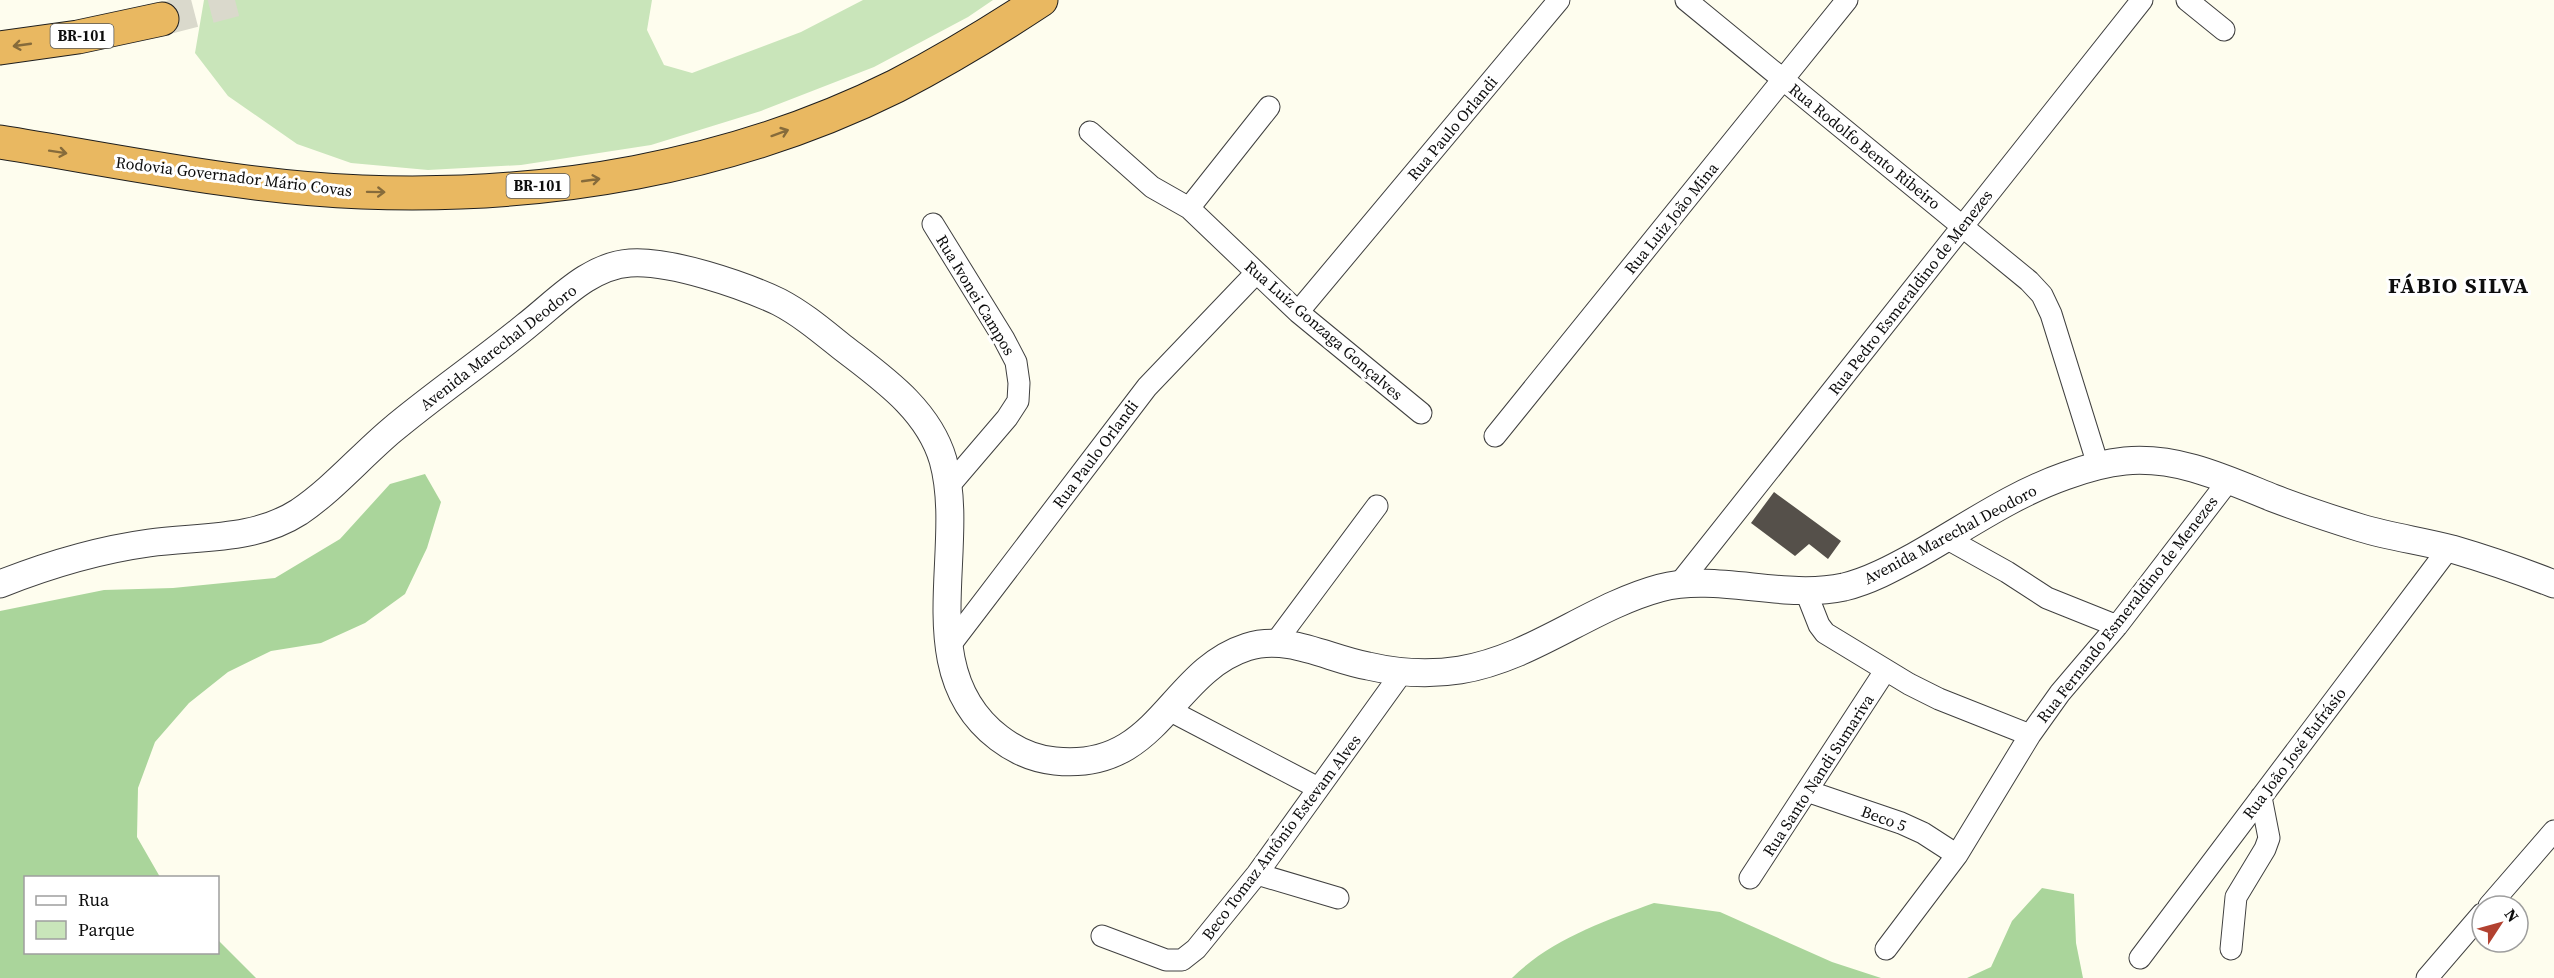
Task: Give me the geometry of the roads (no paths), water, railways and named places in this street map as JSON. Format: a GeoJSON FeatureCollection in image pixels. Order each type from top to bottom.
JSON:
{"type":"FeatureCollection","features":[{"type":"Feature","properties":{"kind":"highway","name":"Rodovia Governador Mário Covas"},"geometry":{"type":"LineString","coordinates":[[0,142],[207,175],[360,192],[435,193],[510,190],[572,183],[634,174],[698,159],[759,141],[828,116],[894,87],[953,56],[1041,0]]}},
{"type":"Feature","properties":{"kind":"highway","name":"BR-101"},"geometry":{"type":"LineString","coordinates":[[0,48],[78,37],[162,19]]}},
{"type":"Feature","properties":{"kind":"street","name":"Rua Paulo Orlandi"},"geometry":{"type":"LineString","coordinates":[[1298,312],[1559,0]]}},
{"type":"Feature","properties":{"kind":"street","name":"Rua Rodolfo Bento Ribeiro"},"geometry":{"type":"LineString","coordinates":[[1686,0],[2029,281],[2042,295],[2051,314],[2098,465]]}},
{"type":"Feature","properties":{"kind":"street","name":"Rua Luiz João Mina"},"geometry":{"type":"LineString","coordinates":[[1495,436],[1848,0]]}},
{"type":"Feature","properties":{"kind":"street","name":"Rua Pedro Esmeraldino de Menezes"},"geometry":{"type":"LineString","coordinates":[[1679,584],[2142,0]]}},
{"type":"Feature","properties":{"kind":"street"},"geometry":{"type":"LineString","coordinates":[[2187,0],[2224,30]]}},
{"type":"Feature","properties":{"kind":"street"},"geometry":{"type":"LineString","coordinates":[[1189,208],[1269,106]]}},
{"type":"Feature","properties":{"kind":"street","name":"Rua Luiz Gonzaga Gonçalves"},"geometry":{"type":"LineString","coordinates":[[1090,132],[1152,187],[1189,208],[1298,312],[1421,413]]}},
{"type":"Feature","properties":{"kind":"street","name":"Rua Ivonei Campos"},"geometry":{"type":"LineString","coordinates":[[933,224],[1004,339],[1016,362],[1019,383],[1018,401],[1007,418],[948,487]]}},
{"type":"Feature","properties":{"kind":"street","name":"Avenida Marechal Deodoro"},"geometry":{"type":"LineString","coordinates":[[0,584],[42,567],[102,552],[150,543],[246,533],[277,524],[300,511],[331,487],[395,427],[565,293],[598,272],[628,263],[665,266],[707,276],[774,300],[803,316],[910,404],[930,429],[942,456],[948,487],[948,648],[955,674],[981,723],[1021,752],[1045,761],[1075,762],[1105,756],[1130,747],[1221,659],[1250,646],[1275,643],[1367,666],[1429,674],[1468,669],[1503,659],[1534,646],[1650,591],[1679,584],[1806,592],[1862,582],[1894,568],[2026,491],[2098,465],[2126,461],[2149,460],[2178,464],[2372,531],[2449,548],[2554,584]]}},
{"type":"Feature","properties":{"kind":"street","name":"Rua Paulo Orlandi"},"geometry":{"type":"LineString","coordinates":[[948,648],[1147,387],[1256,273]]}},
{"type":"Feature","properties":{"kind":"street","name":"Rua Fernando Esmeraldino de Menezes"},"geometry":{"type":"LineString","coordinates":[[1886,949],[1957,855],[2030,735],[2060,693],[2117,626],[2229,480]]}},
{"type":"Feature","properties":{"kind":"street"},"geometry":{"type":"LineString","coordinates":[[1275,643],[1377,506]]}},
{"type":"Feature","properties":{"kind":"street"},"geometry":{"type":"LineString","coordinates":[[1946,538],[2007,572],[2047,598],[2117,626]]}},
{"type":"Feature","properties":{"kind":"street","name":"Rua João José Eufrásio"},"geometry":{"type":"LineString","coordinates":[[2140,958],[2449,548]]}},
{"type":"Feature","properties":{"kind":"street"},"geometry":{"type":"LineString","coordinates":[[1806,592],[1819,625],[1825,633],[1885,671],[1940,699],[2030,735]]}},
{"type":"Feature","properties":{"kind":"street","name":"Beco Tomaz Antônio Estevam Alves"},"geometry":{"type":"LineString","coordinates":[[1102,936],[1166,960],[1182,960],[1196,950],[1257,874],[1403,671]]}},
{"type":"Feature","properties":{"kind":"street","name":"Rua Santo Nandi Sumariva"},"geometry":{"type":"LineString","coordinates":[[1750,878],[1885,671]]}},
{"type":"Feature","properties":{"kind":"street"},"geometry":{"type":"LineString","coordinates":[[1169,710],[1318,788]]}},
{"type":"Feature","properties":{"kind":"street","name":"Beco 5"},"geometry":{"type":"LineString","coordinates":[[1807,791],[1901,823],[1923,833],[1957,855]]}},
{"type":"Feature","properties":{"kind":"street"},"geometry":{"type":"LineString","coordinates":[[2231,950],[2236,897],[2265,849],[2269,838],[2261,797]]}},
{"type":"Feature","properties":{"kind":"street"},"geometry":{"type":"LineString","coordinates":[[2499,894],[2554,831]]}},
{"type":"Feature","properties":{"kind":"street"},"geometry":{"type":"LineString","coordinates":[[1257,874],[1338,898]]}},
{"type":"Feature","properties":{"kind":"street"},"geometry":{"type":"LineString","coordinates":[[2427,978],[2470,928]]}},
{"type":"Feature","properties":{"kind":"tunnel"},"geometry":{"type":"LineString","coordinates":[[162,19],[235,0]]}},
{"type":"Feature","properties":{"kind":"district","name":"FÁBIO SILVA"},"geometry":{"type":"Point","coordinates":[2459,285]}}]}
